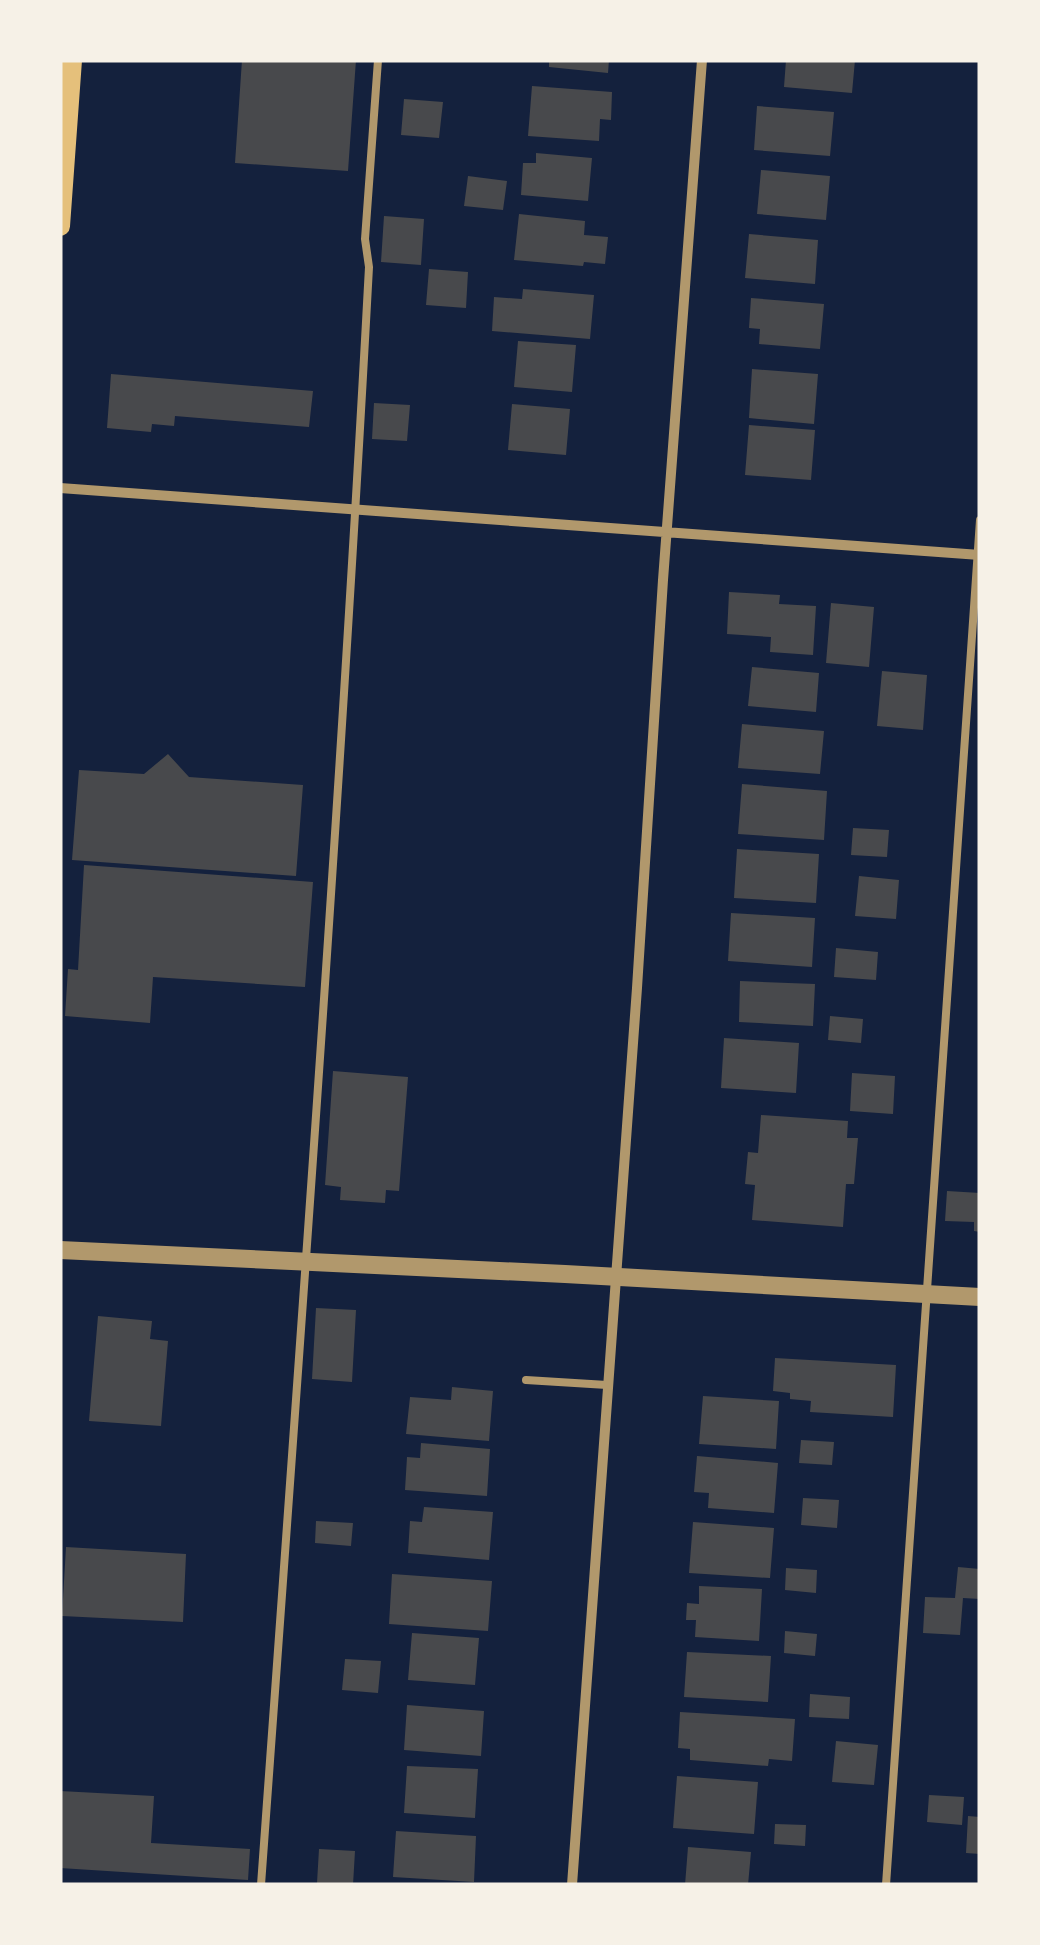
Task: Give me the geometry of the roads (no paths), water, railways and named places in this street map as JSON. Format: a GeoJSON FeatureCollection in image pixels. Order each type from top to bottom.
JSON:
{"type":"FeatureCollection","features":[{"type":"Feature","properties":{"kind":"main road"},"geometry":{"type":"LineString","coordinates":[[60,226],[72,60]]}},
{"type":"Feature","properties":{"kind":"street"},"geometry":{"type":"LineString","coordinates":[[572,1885],[702,60]]}},
{"type":"Feature","properties":{"kind":"street"},"geometry":{"type":"LineString","coordinates":[[60,488],[979,555]]}},
{"type":"Feature","properties":{"kind":"street"},"geometry":{"type":"LineString","coordinates":[[60,1250],[980,1297]]}},
{"type":"Feature","properties":{"kind":"lane"},"geometry":{"type":"LineString","coordinates":[[261,1885],[356,510],[370,266],[365,239],[378,60]]}},
{"type":"Feature","properties":{"kind":"lane"},"geometry":{"type":"LineString","coordinates":[[886,1885],[980,520]]}},
{"type":"Feature","properties":{"kind":"lane"},"geometry":{"type":"LineString","coordinates":[[526,1380],[608,1385]]}}]}
